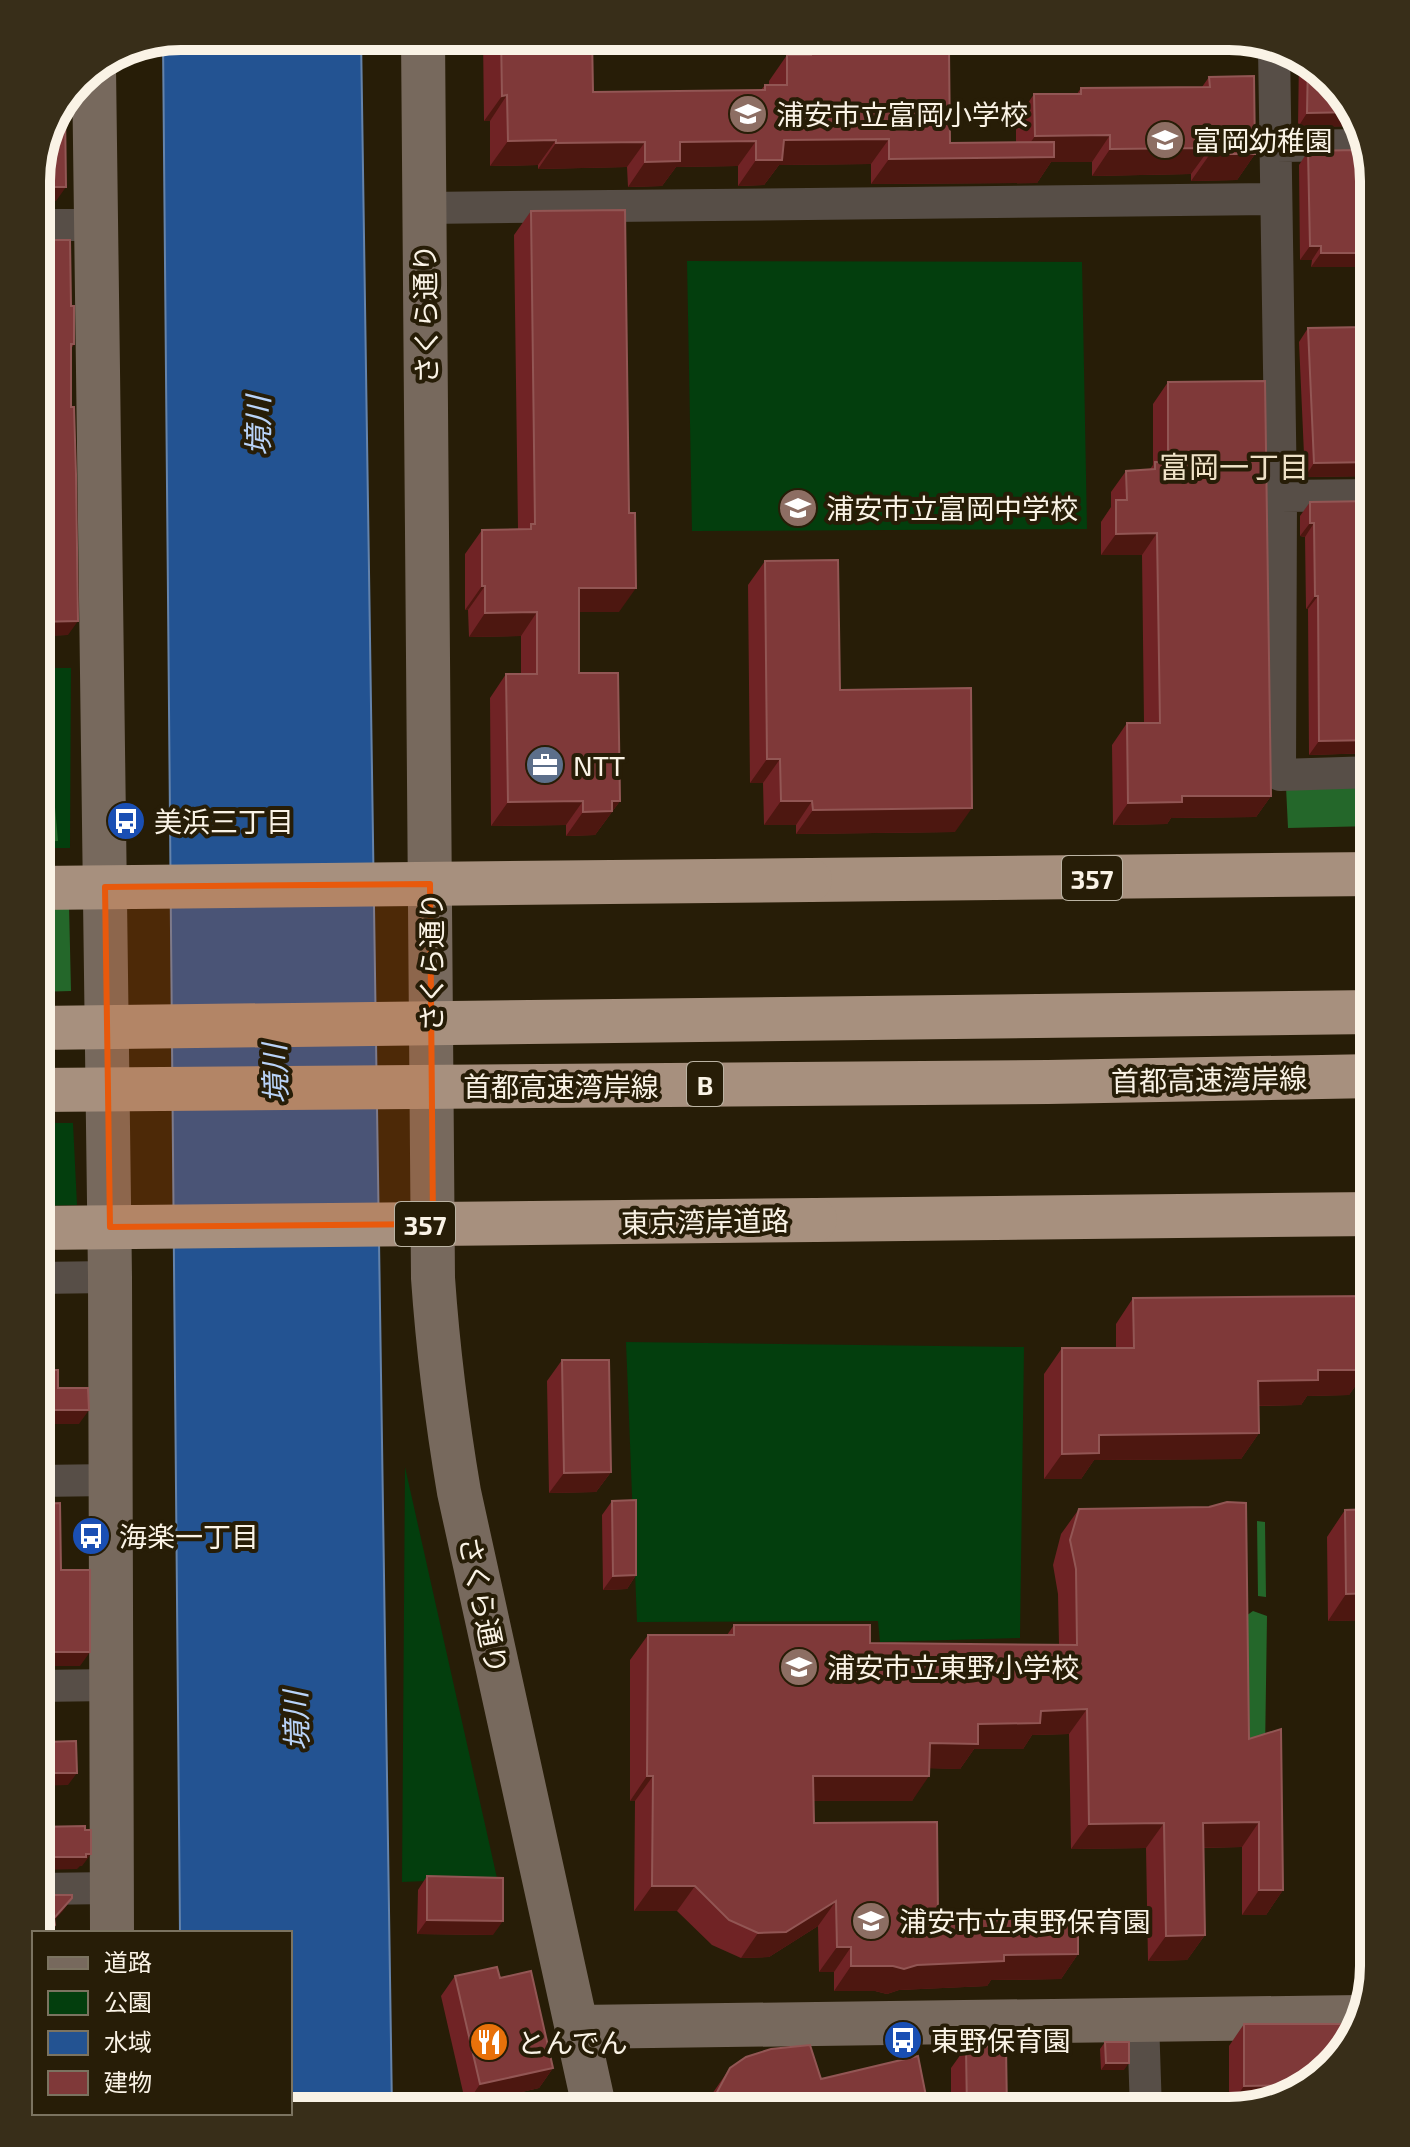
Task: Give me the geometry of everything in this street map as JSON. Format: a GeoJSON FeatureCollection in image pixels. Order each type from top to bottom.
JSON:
{"type":"FeatureCollection","features":[{"type":"Feature","properties":{"kind":"highway","name":"357"},"geometry":{"type":"LineString","coordinates":[[50,888],[1360,874]]}},
{"type":"Feature","properties":{"kind":"highway","name":"B"},"geometry":{"type":"LineString","coordinates":[[50,1028],[1360,1012]]}},
{"type":"Feature","properties":{"kind":"highway","name":"首都高速湾岸線"},"geometry":{"type":"LineString","coordinates":[[50,1090],[1360,1076]]}},
{"type":"Feature","properties":{"kind":"highway","name":"東京湾岸道路"},"geometry":{"type":"LineString","coordinates":[[50,1228],[1360,1214]]}},
{"type":"Feature","properties":{"kind":"street","name":"さくら通り"},"geometry":{"type":"LineString","coordinates":[[423,50],[433,1278],[437,1339],[459,1492],[592,2097]]}},
{"type":"Feature","properties":{"kind":"street"},"geometry":{"type":"LineString","coordinates":[[1274,58],[1281,496],[1280,775],[1360,772]]}},
{"type":"Feature","properties":{"kind":"street"},"geometry":{"type":"LineString","coordinates":[[94,83],[112,1480],[112,1931]]}},
{"type":"Feature","properties":{"kind":"street"},"geometry":{"type":"LineString","coordinates":[[1276,146],[1355,145]]}},
{"type":"Feature","properties":{"kind":"street"},"geometry":{"type":"LineString","coordinates":[[424,208],[1275,199]]}},
{"type":"Feature","properties":{"kind":"street"},"geometry":{"type":"LineString","coordinates":[[50,225],[96,225]]}},
{"type":"Feature","properties":{"kind":"street"},"geometry":{"type":"LineString","coordinates":[[1281,496],[1360,495]]}},
{"type":"Feature","properties":{"kind":"street"},"geometry":{"type":"LineString","coordinates":[[50,1278],[110,1277]]}},
{"type":"Feature","properties":{"kind":"street"},"geometry":{"type":"LineString","coordinates":[[50,1481],[112,1480]]}},
{"type":"Feature","properties":{"kind":"street"},"geometry":{"type":"LineString","coordinates":[[50,1686],[112,1685]]}},
{"type":"Feature","properties":{"kind":"street"},"geometry":{"type":"LineString","coordinates":[[50,1889],[113,1888]]}},
{"type":"Feature","properties":{"kind":"street"},"geometry":{"type":"LineString","coordinates":[[577,2027],[1349,2017]]}},
{"type":"Feature","properties":{"kind":"street"},"geometry":{"type":"LineString","coordinates":[[1143,2020],[1146,2097]]}},
{"type":"Feature","properties":{"kind":"highlighted area"},"geometry":{"type":"Polygon","coordinates":[[[430,884],[433,1224],[110,1227],[105,887],[430,884]]]}},
{"type":"Feature","properties":{"kind":"green space"},"geometry":{"type":"Polygon","coordinates":[[[687,261],[1082,262],[1087,529],[692,531],[687,261]]]}},
{"type":"Feature","properties":{"kind":"green space"},"geometry":{"type":"Polygon","coordinates":[[[50,668],[71,668],[70,848],[50,848],[50,668]]]}},
{"type":"Feature","properties":{"kind":"green space"},"geometry":{"type":"Polygon","coordinates":[[[1286,787],[1360,787],[1360,826],[1288,828],[1286,787]]]}},
{"type":"Feature","properties":{"kind":"green space"},"geometry":{"type":"Polygon","coordinates":[[[50,795],[54,796],[58,841],[50,841],[50,795]]]}},
{"type":"Feature","properties":{"kind":"green space"},"geometry":{"type":"Polygon","coordinates":[[[69,905],[71,991],[50,992],[50,906],[69,905]]]}},
{"type":"Feature","properties":{"kind":"green space"},"geometry":{"type":"Polygon","coordinates":[[[50,1123],[73,1123],[77,1205],[50,1206],[50,1123]]]}},
{"type":"Feature","properties":{"kind":"green space"},"geometry":{"type":"Polygon","coordinates":[[[626,1342],[1024,1347],[1020,1638],[880,1642],[878,1621],[637,1622],[626,1342]]]}},
{"type":"Feature","properties":{"kind":"green space"},"geometry":{"type":"Polygon","coordinates":[[[405,1467],[497,1878],[402,1882],[405,1467]]]}},
{"type":"Feature","properties":{"kind":"green space"},"geometry":{"type":"Polygon","coordinates":[[[1257,1521],[1265,1522],[1266,1597],[1258,1596],[1257,1521]]]}},
{"type":"Feature","properties":{"kind":"green space"},"geometry":{"type":"Polygon","coordinates":[[[1253,1611],[1267,1616],[1265,1752],[1231,1749],[1243,1618],[1253,1611]]]}},
{"type":"Feature","properties":{"kind":"water","name":"境川"},"geometry":{"type":"Polygon","coordinates":[[[361,50],[392,2097],[292,2097],[292,1931],[180,1931],[163,52],[361,50]]]}},
{"type":"Feature","properties":{"kind":"building"},"geometry":{"type":"Polygon","coordinates":[[[501,50],[592,50],[593,92],[765,90],[765,85],[787,85],[787,55],[811,55],[811,52],[949,51],[950,143],[1054,142],[1054,157],[889,159],[889,139],[784,140],[782,160],[756,160],[756,141],[680,142],[680,161],[645,162],[645,142],[508,141],[507,95],[502,96],[501,50]]]}},
{"type":"Feature","properties":{"kind":"building"},"geometry":{"type":"Polygon","coordinates":[[[1254,76],[1255,154],[1210,154],[1210,148],[1110,149],[1110,135],[1035,136],[1034,94],[1081,94],[1081,88],[1210,87],[1209,77],[1254,76]]]}},
{"type":"Feature","properties":{"kind":"building"},"geometry":{"type":"Polygon","coordinates":[[[1308,77],[1339,112],[1307,113],[1308,77]]]}},
{"type":"Feature","properties":{"kind":"building"},"geometry":{"type":"Polygon","coordinates":[[[65,121],[66,187],[50,187],[54,147],[65,121]]]}},
{"type":"Feature","properties":{"kind":"building"},"geometry":{"type":"Polygon","coordinates":[[[1356,150],[1360,181],[1360,253],[1321,253],[1321,246],[1310,246],[1308,151],[1356,150]]]}},
{"type":"Feature","properties":{"kind":"building"},"geometry":{"type":"Polygon","coordinates":[[[625,210],[629,513],[635,513],[636,588],[579,588],[579,673],[618,673],[620,801],[612,801],[612,811],[583,812],[583,801],[508,802],[506,674],[537,674],[537,612],[485,613],[482,530],[531,529],[531,524],[535,524],[531,211],[625,210]]]}},
{"type":"Feature","properties":{"kind":"building"},"geometry":{"type":"Polygon","coordinates":[[[50,240],[70,240],[71,306],[74,306],[71,407],[74,407],[78,621],[50,622],[50,240]]]}},
{"type":"Feature","properties":{"kind":"building"},"geometry":{"type":"Polygon","coordinates":[[[1360,327],[1360,462],[1314,463],[1308,328],[1360,327]]]}},
{"type":"Feature","properties":{"kind":"building"},"geometry":{"type":"Polygon","coordinates":[[[1265,381],[1271,796],[1182,796],[1182,802],[1128,803],[1127,723],[1160,723],[1157,533],[1116,534],[1116,500],[1127,500],[1126,471],[1155,469],[1155,462],[1168,462],[1168,382],[1265,381]]]}},
{"type":"Feature","properties":{"kind":"building"},"geometry":{"type":"Polygon","coordinates":[[[1360,501],[1360,740],[1319,741],[1318,596],[1315,596],[1314,523],[1310,523],[1310,502],[1360,501]]]}},
{"type":"Feature","properties":{"kind":"building"},"geometry":{"type":"Polygon","coordinates":[[[838,560],[840,690],[971,688],[972,808],[813,810],[812,801],[781,801],[780,759],[767,759],[765,561],[838,560]]]}},
{"type":"Feature","properties":{"kind":"building"},"geometry":{"type":"Polygon","coordinates":[[[1360,1296],[1360,1370],[1318,1370],[1318,1380],[1258,1381],[1259,1433],[1099,1435],[1099,1453],[1062,1454],[1062,1348],[1134,1348],[1133,1298],[1360,1296]]]}},
{"type":"Feature","properties":{"kind":"building"},"geometry":{"type":"Polygon","coordinates":[[[562,1360],[609,1360],[611,1472],[564,1473],[562,1360]]]}},
{"type":"Feature","properties":{"kind":"building"},"geometry":{"type":"Polygon","coordinates":[[[50,1370],[58,1370],[58,1388],[88,1388],[89,1410],[50,1410],[50,1370]]]}},
{"type":"Feature","properties":{"kind":"building"},"geometry":{"type":"Polygon","coordinates":[[[636,1500],[636,1575],[613,1576],[612,1501],[636,1500]]]}},
{"type":"Feature","properties":{"kind":"building"},"geometry":{"type":"Polygon","coordinates":[[[1227,1502],[1246,1503],[1249,1739],[1281,1729],[1283,1890],[1259,1890],[1259,1822],[1203,1823],[1205,1935],[1166,1936],[1164,1823],[1089,1824],[1087,1709],[1041,1711],[1040,1723],[978,1724],[978,1744],[930,1743],[929,1776],[813,1776],[814,1823],[937,1822],[938,1914],[1078,1912],[1078,1954],[1004,1955],[1004,1961],[917,1965],[904,1969],[851,1966],[851,1947],[837,1947],[836,1901],[786,1932],[758,1933],[729,1920],[695,1886],[652,1886],[653,1776],[647,1776],[648,1635],[734,1635],[734,1625],[870,1625],[870,1643],[1077,1645],[1076,1569],[1070,1540],[1079,1509],[1209,1507],[1227,1502]]]}},
{"type":"Feature","properties":{"kind":"building"},"geometry":{"type":"Polygon","coordinates":[[[50,1503],[60,1503],[61,1570],[90,1570],[90,1652],[50,1652],[50,1503]]]}},
{"type":"Feature","properties":{"kind":"building"},"geometry":{"type":"Polygon","coordinates":[[[1360,1509],[1360,1594],[1346,1594],[1345,1510],[1360,1509]]]}},
{"type":"Feature","properties":{"kind":"building"},"geometry":{"type":"Polygon","coordinates":[[[76,1741],[77,1773],[50,1773],[50,1742],[76,1741]]]}},
{"type":"Feature","properties":{"kind":"building"},"geometry":{"type":"Polygon","coordinates":[[[85,1826],[85,1830],[91,1830],[91,1854],[86,1854],[86,1857],[50,1857],[50,1827],[85,1826]]]}},
{"type":"Feature","properties":{"kind":"building"},"geometry":{"type":"Polygon","coordinates":[[[427,1876],[503,1878],[503,1921],[427,1920],[427,1876]]]}},
{"type":"Feature","properties":{"kind":"building"},"geometry":{"type":"Polygon","coordinates":[[[50,1895],[72,1895],[54,1918],[55,1925],[50,1931],[50,1895]]]}},
{"type":"Feature","properties":{"kind":"building"},"geometry":{"type":"Polygon","coordinates":[[[497,1967],[500,1978],[531,1971],[553,2068],[480,2084],[455,1976],[497,1967]]]}},
{"type":"Feature","properties":{"kind":"building"},"geometry":{"type":"Polygon","coordinates":[[[1244,2024],[1346,2024],[1333,2046],[1309,2070],[1282,2085],[1244,2086],[1244,2024]]]}},
{"type":"Feature","properties":{"kind":"building"},"geometry":{"type":"Polygon","coordinates":[[[1105,2042],[1129,2042],[1129,2063],[1106,2063],[1105,2042]]]}},
{"type":"Feature","properties":{"kind":"building"},"geometry":{"type":"Polygon","coordinates":[[[810,2045],[821,2079],[918,2056],[926,2097],[714,2097],[730,2068],[746,2057],[771,2049],[810,2045]]]}},
{"type":"Feature","properties":{"kind":"building"},"geometry":{"type":"Polygon","coordinates":[[[1006,2046],[1007,2097],[967,2097],[966,2047],[1006,2046]]]}},
{"type":"Feature","properties":{"kind":"place","name":"浦安市立富岡小学校"},"geometry":{"type":"Point","coordinates":[748,114]}},
{"type":"Feature","properties":{"kind":"place","name":"富岡幼稚園"},"geometry":{"type":"Point","coordinates":[1165,140]}},
{"type":"Feature","properties":{"kind":"place","name":"浦安市立富岡中学校"},"geometry":{"type":"Point","coordinates":[798,508]}},
{"type":"Feature","properties":{"kind":"place","name":"NTT"},"geometry":{"type":"Point","coordinates":[545,765]}},
{"type":"Feature","properties":{"kind":"place","name":"美浜三丁目"},"geometry":{"type":"Point","coordinates":[126,821]}},
{"type":"Feature","properties":{"kind":"place","name":"海楽一丁目"},"geometry":{"type":"Point","coordinates":[91,1536]}},
{"type":"Feature","properties":{"kind":"place","name":"浦安市立東野小学校"},"geometry":{"type":"Point","coordinates":[799,1667]}},
{"type":"Feature","properties":{"kind":"place","name":"浦安市立東野保育園"},"geometry":{"type":"Point","coordinates":[871,1921]}},
{"type":"Feature","properties":{"kind":"place","name":"東野保育園"},"geometry":{"type":"Point","coordinates":[903,2040]}},
{"type":"Feature","properties":{"kind":"place","name":"とんでん"},"geometry":{"type":"Point","coordinates":[489,2042]}},
{"type":"Feature","properties":{"kind":"district","name":"富岡一丁目"},"geometry":{"type":"Point","coordinates":[1234,466]}}]}
